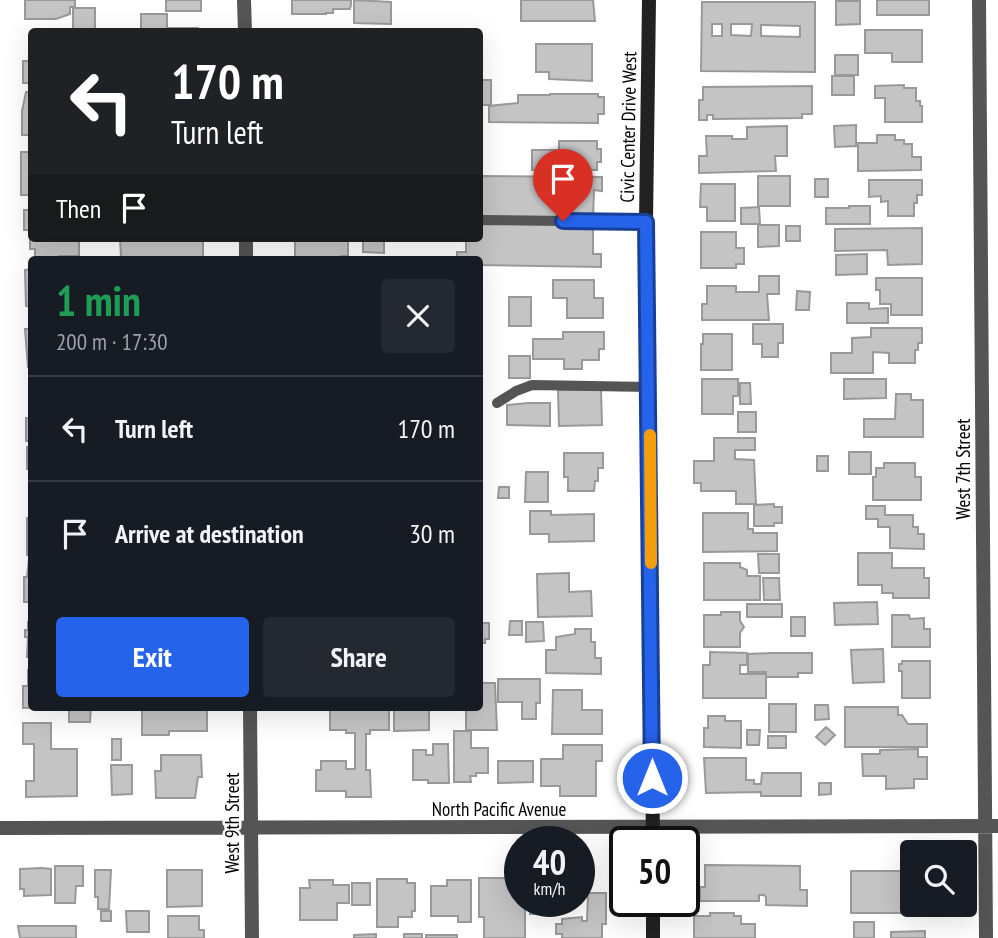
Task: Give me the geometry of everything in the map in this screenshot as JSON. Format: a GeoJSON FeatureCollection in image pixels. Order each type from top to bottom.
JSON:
{"type":"FeatureCollection","features":[{"type":"Feature","properties":{"kind":"main road","name":"Civic Center Drive West"},"geometry":{"type":"LineString","coordinates":[[649,0],[646,222],[652,826]]}},
{"type":"Feature","properties":{"kind":"main road"},"geometry":{"type":"LineString","coordinates":[[653,917],[653,938]]}},
{"type":"Feature","properties":{"kind":"street"},"geometry":{"type":"LineString","coordinates":[[244,0],[245,28]]}},
{"type":"Feature","properties":{"kind":"street","name":"West 7th Street"},"geometry":{"type":"LineString","coordinates":[[979,0],[991,826],[986,938]]}},
{"type":"Feature","properties":{"kind":"street","name":"West 9th Street"},"geometry":{"type":"LineString","coordinates":[[250,711],[252,938]]}},
{"type":"Feature","properties":{"kind":"street","name":"North Pacific Avenue"},"geometry":{"type":"LineString","coordinates":[[700,834],[991,826]]}},
{"type":"Feature","properties":{"kind":"street","name":"North Pacific Avenue"},"geometry":{"type":"LineString","coordinates":[[0,828],[251,828],[609,834]]}},
{"type":"Feature","properties":{"kind":"lane"},"geometry":{"type":"LineString","coordinates":[[483,220],[646,222]]}},
{"type":"Feature","properties":{"kind":"lane"},"geometry":{"type":"LineString","coordinates":[[497,403],[532,385],[649,387]]}},
{"type":"Feature","properties":{"kind":"building"},"geometry":{"type":"Polygon","coordinates":[[[25,0],[75,0],[75,7],[70,7],[70,14],[56,19],[25,19],[25,0]]]}},
{"type":"Feature","properties":{"kind":"building"},"geometry":{"type":"Polygon","coordinates":[[[166,0],[201,0],[201,11],[166,11],[166,0]]]}},
{"type":"Feature","properties":{"kind":"building"},"geometry":{"type":"Polygon","coordinates":[[[292,0],[351,0],[351,5],[350,9],[333,9],[333,13],[292,14],[292,0]]]}},
{"type":"Feature","properties":{"kind":"building"},"geometry":{"type":"Polygon","coordinates":[[[354,0],[391,2],[391,24],[354,23],[354,0]]]}},
{"type":"Feature","properties":{"kind":"building"},"geometry":{"type":"Polygon","coordinates":[[[521,0],[593,0],[595,21],[521,21],[521,0]]]}},
{"type":"Feature","properties":{"kind":"building"},"geometry":{"type":"Polygon","coordinates":[[[877,0],[929,0],[929,15],[877,15],[877,0]]]}},
{"type":"Feature","properties":{"kind":"building"},"geometry":{"type":"Polygon","coordinates":[[[836,1],[860,1],[860,24],[836,25],[836,1]]]}},
{"type":"Feature","properties":{"kind":"building"},"geometry":{"type":"Polygon","coordinates":[[[702,2],[815,2],[815,72],[701,71],[702,2]],[[712,24],[712,36],[722,36],[722,24],[712,24]],[[731,24],[731,35],[751,36],[752,24],[731,24]],[[761,25],[761,36],[800,37],[800,26],[761,25]]]}},
{"type":"Feature","properties":{"kind":"building"},"geometry":{"type":"Polygon","coordinates":[[[73,8],[95,8],[95,28],[73,28],[73,8]]]}},
{"type":"Feature","properties":{"kind":"building"},"geometry":{"type":"Polygon","coordinates":[[[141,14],[167,14],[167,28],[141,28],[141,14]]]}},
{"type":"Feature","properties":{"kind":"building"},"geometry":{"type":"Polygon","coordinates":[[[865,30],[922,30],[922,62],[892,62],[892,53],[865,53],[865,30]]]}},
{"type":"Feature","properties":{"kind":"building"},"geometry":{"type":"Polygon","coordinates":[[[536,44],[592,44],[592,81],[549,79],[549,72],[536,72],[536,44]]]}},
{"type":"Feature","properties":{"kind":"building"},"geometry":{"type":"Polygon","coordinates":[[[835,55],[858,55],[858,75],[835,75],[835,55]]]}},
{"type":"Feature","properties":{"kind":"building"},"geometry":{"type":"Polygon","coordinates":[[[23,61],[28,61],[28,83],[23,83],[23,61]]]}},
{"type":"Feature","properties":{"kind":"building"},"geometry":{"type":"Polygon","coordinates":[[[832,76],[854,76],[854,95],[832,95],[832,76]]]}},
{"type":"Feature","properties":{"kind":"building"},"geometry":{"type":"Polygon","coordinates":[[[483,80],[491,80],[491,105],[483,105],[483,80]]]}},
{"type":"Feature","properties":{"kind":"building"},"geometry":{"type":"Polygon","coordinates":[[[904,85],[904,88],[916,88],[916,101],[920,101],[922,106],[922,122],[885,122],[885,98],[875,98],[875,86],[904,85]]]}},
{"type":"Feature","properties":{"kind":"building"},"geometry":{"type":"Polygon","coordinates":[[[812,86],[812,114],[802,114],[802,118],[713,119],[713,115],[707,115],[707,120],[699,120],[699,100],[703,100],[703,87],[812,86]]]}},
{"type":"Feature","properties":{"kind":"building"},"geometry":{"type":"Polygon","coordinates":[[[28,92],[28,135],[22,135],[22,111],[28,92]]]}},
{"type":"Feature","properties":{"kind":"building"},"geometry":{"type":"Polygon","coordinates":[[[598,94],[598,97],[604,97],[604,114],[598,114],[598,123],[489,122],[489,106],[518,103],[518,95],[598,94]]]}},
{"type":"Feature","properties":{"kind":"building"},"geometry":{"type":"Polygon","coordinates":[[[856,125],[856,146],[835,147],[834,126],[856,125]]]}},
{"type":"Feature","properties":{"kind":"building"},"geometry":{"type":"Polygon","coordinates":[[[787,126],[787,156],[775,156],[776,171],[699,173],[699,156],[707,156],[706,136],[747,139],[747,127],[787,126]]]}},
{"type":"Feature","properties":{"kind":"building"},"geometry":{"type":"Polygon","coordinates":[[[877,135],[895,135],[895,140],[912,144],[912,157],[921,157],[921,170],[858,171],[858,143],[877,143],[877,135]]]}},
{"type":"Feature","properties":{"kind":"building"},"geometry":{"type":"Polygon","coordinates":[[[559,141],[597,141],[597,149],[601,149],[601,162],[597,162],[597,170],[532,170],[532,150],[559,150],[559,141]]]}},
{"type":"Feature","properties":{"kind":"building"},"geometry":{"type":"Polygon","coordinates":[[[21,152],[28,152],[28,195],[21,195],[21,152]]]}},
{"type":"Feature","properties":{"kind":"building"},"geometry":{"type":"Polygon","coordinates":[[[483,176],[602,177],[602,191],[594,190],[593,219],[483,218],[483,176]]]}},
{"type":"Feature","properties":{"kind":"building"},"geometry":{"type":"Polygon","coordinates":[[[758,176],[790,176],[790,206],[758,206],[758,176]]]}},
{"type":"Feature","properties":{"kind":"building"},"geometry":{"type":"Polygon","coordinates":[[[815,179],[828,179],[828,197],[815,197],[815,179]]]}},
{"type":"Feature","properties":{"kind":"building"},"geometry":{"type":"Polygon","coordinates":[[[869,180],[922,180],[922,195],[917,195],[914,216],[888,216],[888,201],[881,202],[881,196],[869,197],[869,180]]]}},
{"type":"Feature","properties":{"kind":"building"},"geometry":{"type":"Polygon","coordinates":[[[701,184],[735,184],[735,221],[707,221],[707,207],[700,207],[701,184]]]}},
{"type":"Feature","properties":{"kind":"building"},"geometry":{"type":"Polygon","coordinates":[[[870,206],[870,224],[826,224],[826,208],[870,206]]]}},
{"type":"Feature","properties":{"kind":"building"},"geometry":{"type":"Polygon","coordinates":[[[759,207],[760,224],[741,224],[741,208],[759,207]]]}},
{"type":"Feature","properties":{"kind":"building"},"geometry":{"type":"Polygon","coordinates":[[[24,210],[28,210],[28,230],[24,230],[24,210]]]}},
{"type":"Feature","properties":{"kind":"building"},"geometry":{"type":"Polygon","coordinates":[[[483,224],[593,225],[593,254],[601,254],[601,267],[483,265],[483,256],[457,256],[457,252],[466,252],[466,242],[483,242],[483,224]]]}},
{"type":"Feature","properties":{"kind":"building"},"geometry":{"type":"Polygon","coordinates":[[[758,225],[779,225],[779,246],[758,247],[758,225]]]}},
{"type":"Feature","properties":{"kind":"building"},"geometry":{"type":"Polygon","coordinates":[[[786,226],[800,226],[800,241],[786,241],[786,226]]]}},
{"type":"Feature","properties":{"kind":"building"},"geometry":{"type":"Polygon","coordinates":[[[922,228],[922,264],[888,265],[887,250],[835,251],[835,229],[922,228]]]}},
{"type":"Feature","properties":{"kind":"building"},"geometry":{"type":"Polygon","coordinates":[[[701,232],[736,232],[736,248],[744,248],[744,264],[736,264],[736,268],[701,268],[701,232]]]}},
{"type":"Feature","properties":{"kind":"building"},"geometry":{"type":"Polygon","coordinates":[[[30,242],[79,242],[79,256],[35,256],[35,249],[30,249],[30,242]]]}},
{"type":"Feature","properties":{"kind":"building"},"geometry":{"type":"Polygon","coordinates":[[[120,242],[203,242],[203,256],[121,256],[120,242]]]}},
{"type":"Feature","properties":{"kind":"building"},"geometry":{"type":"Polygon","coordinates":[[[295,242],[348,242],[348,256],[295,256],[295,242]]]}},
{"type":"Feature","properties":{"kind":"building"},"geometry":{"type":"Polygon","coordinates":[[[363,242],[384,242],[384,253],[363,252],[363,242]]]}},
{"type":"Feature","properties":{"kind":"building"},"geometry":{"type":"Polygon","coordinates":[[[867,254],[867,274],[836,275],[836,255],[867,254]]]}},
{"type":"Feature","properties":{"kind":"building"},"geometry":{"type":"Polygon","coordinates":[[[25,270],[28,270],[28,306],[26,306],[25,270]]]}},
{"type":"Feature","properties":{"kind":"building"},"geometry":{"type":"Polygon","coordinates":[[[759,276],[779,276],[779,294],[767,294],[769,320],[702,320],[702,304],[707,304],[707,286],[736,286],[736,292],[759,292],[759,276]]]}},
{"type":"Feature","properties":{"kind":"building"},"geometry":{"type":"Polygon","coordinates":[[[876,278],[922,278],[922,315],[891,315],[891,304],[880,304],[880,290],[876,290],[876,278]]]}},
{"type":"Feature","properties":{"kind":"building"},"geometry":{"type":"Polygon","coordinates":[[[553,280],[594,280],[594,298],[603,298],[603,318],[567,318],[567,298],[553,298],[553,280]]]}},
{"type":"Feature","properties":{"kind":"building"},"geometry":{"type":"Polygon","coordinates":[[[797,291],[810,292],[809,310],[796,310],[797,291]]]}},
{"type":"Feature","properties":{"kind":"building"},"geometry":{"type":"Polygon","coordinates":[[[509,297],[531,297],[531,326],[509,326],[509,297]]]}},
{"type":"Feature","properties":{"kind":"building"},"geometry":{"type":"Polygon","coordinates":[[[847,303],[869,303],[869,309],[888,308],[888,323],[847,323],[847,303]]]}},
{"type":"Feature","properties":{"kind":"building"},"geometry":{"type":"Polygon","coordinates":[[[753,324],[783,324],[783,343],[778,343],[778,357],[762,357],[762,344],[753,344],[753,324]]]}},
{"type":"Feature","properties":{"kind":"building"},"geometry":{"type":"Polygon","coordinates":[[[871,328],[922,328],[922,343],[918,343],[918,350],[915,350],[915,363],[889,363],[889,353],[873,352],[873,373],[831,373],[831,353],[852,353],[852,338],[871,337],[871,328]]]}},
{"type":"Feature","properties":{"kind":"building"},"geometry":{"type":"Polygon","coordinates":[[[25,329],[28,329],[28,367],[25,329]]]}},
{"type":"Feature","properties":{"kind":"building"},"geometry":{"type":"Polygon","coordinates":[[[563,332],[604,332],[604,349],[599,349],[599,360],[582,360],[582,369],[564,369],[564,359],[533,359],[533,339],[563,339],[563,332]]]}},
{"type":"Feature","properties":{"kind":"building"},"geometry":{"type":"Polygon","coordinates":[[[703,334],[732,334],[732,370],[701,370],[703,334]]]}},
{"type":"Feature","properties":{"kind":"building"},"geometry":{"type":"Polygon","coordinates":[[[509,356],[530,356],[530,378],[509,378],[509,356]]]}},
{"type":"Feature","properties":{"kind":"building"},"geometry":{"type":"Polygon","coordinates":[[[702,379],[738,379],[738,396],[733,396],[733,414],[702,414],[702,379]]]}},
{"type":"Feature","properties":{"kind":"building"},"geometry":{"type":"Polygon","coordinates":[[[844,379],[886,379],[886,398],[844,399],[844,379]]]}},
{"type":"Feature","properties":{"kind":"building"},"geometry":{"type":"Polygon","coordinates":[[[740,383],[750,383],[751,404],[740,404],[740,383]]]}},
{"type":"Feature","properties":{"kind":"building"},"geometry":{"type":"Polygon","coordinates":[[[558,390],[601,390],[602,425],[559,426],[558,390]]]}},
{"type":"Feature","properties":{"kind":"building"},"geometry":{"type":"Polygon","coordinates":[[[896,394],[911,394],[911,400],[923,400],[923,437],[864,437],[864,419],[895,419],[896,394]]]}},
{"type":"Feature","properties":{"kind":"building"},"geometry":{"type":"Polygon","coordinates":[[[550,403],[550,426],[507,425],[507,405],[550,403]]]}},
{"type":"Feature","properties":{"kind":"building"},"geometry":{"type":"Polygon","coordinates":[[[738,412],[756,412],[756,432],[738,432],[738,412]]]}},
{"type":"Feature","properties":{"kind":"building"},"geometry":{"type":"Polygon","coordinates":[[[26,418],[28,418],[28,441],[26,418]]]}},
{"type":"Feature","properties":{"kind":"building"},"geometry":{"type":"Polygon","coordinates":[[[714,438],[755,438],[755,450],[735,450],[735,459],[754,460],[756,504],[736,504],[736,491],[701,491],[701,483],[694,483],[694,461],[714,461],[714,438]]]}},
{"type":"Feature","properties":{"kind":"building"},"geometry":{"type":"Polygon","coordinates":[[[849,452],[871,452],[871,474],[849,474],[849,452]]]}},
{"type":"Feature","properties":{"kind":"building"},"geometry":{"type":"Polygon","coordinates":[[[564,453],[603,453],[603,468],[598,468],[598,481],[595,481],[594,491],[568,491],[568,477],[564,477],[564,453]]]}},
{"type":"Feature","properties":{"kind":"building"},"geometry":{"type":"Polygon","coordinates":[[[817,456],[828,456],[828,471],[817,471],[817,456]]]}},
{"type":"Feature","properties":{"kind":"building"},"geometry":{"type":"Polygon","coordinates":[[[884,463],[915,463],[915,477],[921,477],[921,500],[873,500],[873,477],[876,477],[876,468],[884,468],[884,463]]]}},
{"type":"Feature","properties":{"kind":"building"},"geometry":{"type":"Polygon","coordinates":[[[526,472],[548,472],[548,502],[525,502],[526,472]]]}},
{"type":"Feature","properties":{"kind":"building"},"geometry":{"type":"Polygon","coordinates":[[[499,487],[509,487],[509,498],[498,498],[499,487]]]}},
{"type":"Feature","properties":{"kind":"building"},"geometry":{"type":"Polygon","coordinates":[[[774,504],[774,507],[782,507],[782,523],[774,523],[774,526],[754,526],[754,505],[774,504]]]}},
{"type":"Feature","properties":{"kind":"building"},"geometry":{"type":"Polygon","coordinates":[[[866,506],[885,506],[885,515],[913,515],[913,527],[918,527],[918,534],[924,534],[924,549],[890,548],[890,527],[878,527],[878,519],[866,519],[866,506]]]}},
{"type":"Feature","properties":{"kind":"building"},"geometry":{"type":"Polygon","coordinates":[[[530,511],[551,511],[551,515],[594,514],[594,541],[549,542],[549,534],[530,534],[530,511]]]}},
{"type":"Feature","properties":{"kind":"building"},"geometry":{"type":"Polygon","coordinates":[[[703,513],[748,513],[748,529],[753,529],[753,533],[777,533],[777,551],[703,552],[703,513]]]}},
{"type":"Feature","properties":{"kind":"building"},"geometry":{"type":"Polygon","coordinates":[[[27,518],[28,518],[28,555],[27,518]]]}},
{"type":"Feature","properties":{"kind":"building"},"geometry":{"type":"Polygon","coordinates":[[[858,553],[892,553],[892,568],[924,568],[924,578],[929,578],[929,598],[893,598],[893,593],[882,593],[882,585],[858,585],[858,553]]]}},
{"type":"Feature","properties":{"kind":"building"},"geometry":{"type":"Polygon","coordinates":[[[758,554],[779,554],[779,573],[759,573],[758,554]]]}},
{"type":"Feature","properties":{"kind":"building"},"geometry":{"type":"Polygon","coordinates":[[[704,563],[740,563],[740,567],[747,570],[747,576],[760,576],[760,600],[704,600],[704,563]]]}},
{"type":"Feature","properties":{"kind":"building"},"geometry":{"type":"Polygon","coordinates":[[[28,568],[28,602],[24,602],[24,577],[27,577],[28,568]]]}},
{"type":"Feature","properties":{"kind":"building"},"geometry":{"type":"Polygon","coordinates":[[[569,573],[569,592],[591,591],[592,616],[538,617],[537,574],[569,573]]]}},
{"type":"Feature","properties":{"kind":"building"},"geometry":{"type":"Polygon","coordinates":[[[763,578],[779,578],[780,600],[764,600],[763,578]]]}},
{"type":"Feature","properties":{"kind":"building"},"geometry":{"type":"Polygon","coordinates":[[[877,602],[878,624],[835,625],[834,603],[877,602]]]}},
{"type":"Feature","properties":{"kind":"building"},"geometry":{"type":"Polygon","coordinates":[[[747,604],[782,604],[782,617],[747,617],[747,604]]]}},
{"type":"Feature","properties":{"kind":"building"},"geometry":{"type":"Polygon","coordinates":[[[721,612],[740,612],[740,621],[744,627],[740,633],[740,647],[704,647],[704,615],[721,615],[721,612]]]}},
{"type":"Feature","properties":{"kind":"building"},"geometry":{"type":"Polygon","coordinates":[[[892,615],[909,615],[910,619],[924,618],[924,629],[930,629],[930,647],[892,647],[892,615]]]}},
{"type":"Feature","properties":{"kind":"building"},"geometry":{"type":"Polygon","coordinates":[[[791,617],[805,617],[805,636],[791,636],[791,617]]]}},
{"type":"Feature","properties":{"kind":"building"},"geometry":{"type":"Polygon","coordinates":[[[510,621],[522,621],[522,635],[509,635],[510,621]]]}},
{"type":"Feature","properties":{"kind":"building"},"geometry":{"type":"Polygon","coordinates":[[[526,622],[543,622],[544,641],[526,642],[526,622]]]}},
{"type":"Feature","properties":{"kind":"building"},"geometry":{"type":"Polygon","coordinates":[[[483,623],[489,623],[489,639],[485,639],[485,643],[483,623]]]}},
{"type":"Feature","properties":{"kind":"building"},"geometry":{"type":"Polygon","coordinates":[[[575,629],[591,629],[591,642],[595,642],[595,658],[601,658],[601,674],[546,673],[546,650],[556,650],[556,637],[575,634],[575,629]]]}},
{"type":"Feature","properties":{"kind":"building"},"geometry":{"type":"Polygon","coordinates":[[[883,649],[884,682],[853,683],[851,650],[883,649]]]}},
{"type":"Feature","properties":{"kind":"building"},"geometry":{"type":"Polygon","coordinates":[[[710,652],[747,653],[747,665],[740,665],[740,674],[766,674],[766,698],[703,698],[703,665],[710,665],[710,652]]]}},
{"type":"Feature","properties":{"kind":"building"},"geometry":{"type":"Polygon","coordinates":[[[812,653],[812,673],[798,673],[798,677],[766,677],[766,672],[748,672],[748,654],[812,653]]]}},
{"type":"Feature","properties":{"kind":"building"},"geometry":{"type":"Polygon","coordinates":[[[902,661],[930,661],[930,698],[902,698],[902,671],[899,671],[899,664],[902,664],[902,661]]]}},
{"type":"Feature","properties":{"kind":"building"},"geometry":{"type":"Polygon","coordinates":[[[498,679],[540,679],[540,703],[536,703],[536,719],[522,719],[522,702],[498,702],[498,679]]]}},
{"type":"Feature","properties":{"kind":"building"},"geometry":{"type":"Polygon","coordinates":[[[483,683],[495,683],[497,730],[466,730],[466,711],[483,711],[483,683]]]}},
{"type":"Feature","properties":{"kind":"building"},"geometry":{"type":"Polygon","coordinates":[[[23,686],[28,686],[28,708],[23,708],[23,686]]]}},
{"type":"Feature","properties":{"kind":"building"},"geometry":{"type":"Polygon","coordinates":[[[553,690],[582,690],[582,710],[602,710],[602,734],[552,734],[553,690]]]}},
{"type":"Feature","properties":{"kind":"building"},"geometry":{"type":"Polygon","coordinates":[[[769,704],[796,704],[796,732],[769,732],[769,704]]]}},
{"type":"Feature","properties":{"kind":"building"},"geometry":{"type":"Polygon","coordinates":[[[815,705],[828,705],[829,719],[815,720],[815,705]]]}},
{"type":"Feature","properties":{"kind":"building"},"geometry":{"type":"Polygon","coordinates":[[[845,707],[898,707],[898,715],[902,715],[908,724],[927,724],[927,747],[845,747],[845,707]]]}},
{"type":"Feature","properties":{"kind":"building"},"geometry":{"type":"Polygon","coordinates":[[[69,711],[91,711],[90,722],[69,722],[69,711]]]}},
{"type":"Feature","properties":{"kind":"building"},"geometry":{"type":"Polygon","coordinates":[[[142,711],[207,711],[207,731],[169,731],[169,735],[142,735],[142,711]]]}},
{"type":"Feature","properties":{"kind":"building"},"geometry":{"type":"Polygon","coordinates":[[[330,711],[389,711],[389,730],[370,730],[370,734],[366,734],[366,770],[370,770],[371,797],[346,797],[346,791],[316,791],[316,770],[321,770],[321,761],[346,761],[346,769],[355,769],[355,733],[330,730],[330,711]]]}},
{"type":"Feature","properties":{"kind":"building"},"geometry":{"type":"Polygon","coordinates":[[[394,711],[429,711],[429,730],[394,731],[394,711]]]}},
{"type":"Feature","properties":{"kind":"building"},"geometry":{"type":"Polygon","coordinates":[[[708,716],[725,716],[725,721],[741,721],[741,748],[704,747],[704,728],[708,728],[708,716]]]}},
{"type":"Feature","properties":{"kind":"building"},"geometry":{"type":"Polygon","coordinates":[[[23,723],[51,723],[51,749],[77,749],[77,796],[26,797],[26,781],[34,781],[34,744],[23,744],[23,723]]]}},
{"type":"Feature","properties":{"kind":"building"},"geometry":{"type":"Polygon","coordinates":[[[826,727],[835,735],[825,745],[816,737],[826,727]]]}},
{"type":"Feature","properties":{"kind":"building"},"geometry":{"type":"Polygon","coordinates":[[[747,730],[760,730],[759,745],[747,745],[747,730]]]}},
{"type":"Feature","properties":{"kind":"building"},"geometry":{"type":"Polygon","coordinates":[[[454,731],[471,731],[471,748],[488,748],[488,773],[470,776],[471,782],[454,782],[454,731]]]}},
{"type":"Feature","properties":{"kind":"building"},"geometry":{"type":"Polygon","coordinates":[[[768,736],[786,736],[786,748],[768,748],[768,736]]]}},
{"type":"Feature","properties":{"kind":"building"},"geometry":{"type":"Polygon","coordinates":[[[112,739],[121,739],[121,760],[112,760],[112,739]]]}},
{"type":"Feature","properties":{"kind":"building"},"geometry":{"type":"Polygon","coordinates":[[[433,744],[448,744],[449,783],[413,780],[413,750],[426,750],[426,755],[433,755],[433,744]]]}},
{"type":"Feature","properties":{"kind":"building"},"geometry":{"type":"Polygon","coordinates":[[[563,745],[602,745],[602,761],[596,761],[596,796],[560,796],[560,786],[541,786],[541,759],[563,759],[563,745]]]}},
{"type":"Feature","properties":{"kind":"building"},"geometry":{"type":"Polygon","coordinates":[[[918,749],[918,757],[927,757],[927,779],[914,779],[914,788],[886,789],[886,776],[863,776],[862,754],[880,754],[880,750],[918,749]]]}},
{"type":"Feature","properties":{"kind":"building"},"geometry":{"type":"Polygon","coordinates":[[[161,755],[201,755],[202,777],[198,777],[195,798],[156,798],[155,771],[161,771],[161,755]]]}},
{"type":"Feature","properties":{"kind":"building"},"geometry":{"type":"Polygon","coordinates":[[[704,758],[746,758],[746,780],[754,780],[754,784],[761,784],[762,773],[801,773],[801,796],[761,796],[761,792],[706,793],[704,758]]]}},
{"type":"Feature","properties":{"kind":"building"},"geometry":{"type":"Polygon","coordinates":[[[498,761],[533,761],[533,782],[498,783],[498,761]]]}},
{"type":"Feature","properties":{"kind":"building"},"geometry":{"type":"Polygon","coordinates":[[[111,765],[132,765],[132,794],[112,795],[111,765]]]}},
{"type":"Feature","properties":{"kind":"building"},"geometry":{"type":"Polygon","coordinates":[[[819,783],[831,783],[831,794],[819,795],[819,783]]]}},
{"type":"Feature","properties":{"kind":"building"},"geometry":{"type":"Polygon","coordinates":[[[705,865],[800,866],[800,890],[807,890],[807,906],[766,905],[764,895],[759,895],[759,901],[700,901],[700,887],[705,887],[705,865]]]}},
{"type":"Feature","properties":{"kind":"building"},"geometry":{"type":"Polygon","coordinates":[[[55,866],[83,866],[83,886],[76,886],[75,903],[55,903],[55,866]]]}},
{"type":"Feature","properties":{"kind":"building"},"geometry":{"type":"Polygon","coordinates":[[[20,869],[51,869],[51,895],[24,896],[24,889],[20,889],[20,869]]]}},
{"type":"Feature","properties":{"kind":"building"},"geometry":{"type":"Polygon","coordinates":[[[95,870],[111,870],[109,909],[98,909],[95,870]]]}},
{"type":"Feature","properties":{"kind":"building"},"geometry":{"type":"Polygon","coordinates":[[[167,870],[202,870],[202,906],[167,907],[167,870]]]}},
{"type":"Feature","properties":{"kind":"building"},"geometry":{"type":"Polygon","coordinates":[[[851,871],[900,871],[900,913],[851,913],[851,871]]]}},
{"type":"Feature","properties":{"kind":"building"},"geometry":{"type":"Polygon","coordinates":[[[479,878],[504,878],[504,917],[525,917],[525,938],[484,938],[484,917],[479,917],[479,878]]]}},
{"type":"Feature","properties":{"kind":"building"},"geometry":{"type":"Polygon","coordinates":[[[377,879],[407,879],[407,883],[415,883],[415,911],[412,911],[412,917],[398,917],[398,927],[377,927],[377,879]]]}},
{"type":"Feature","properties":{"kind":"building"},"geometry":{"type":"Polygon","coordinates":[[[309,880],[333,880],[333,885],[349,885],[349,903],[337,903],[337,920],[300,920],[300,888],[310,888],[309,880]]]}},
{"type":"Feature","properties":{"kind":"building"},"geometry":{"type":"Polygon","coordinates":[[[447,880],[471,880],[471,922],[458,922],[458,916],[431,916],[431,886],[447,886],[447,880]]]}},
{"type":"Feature","properties":{"kind":"building"},"geometry":{"type":"Polygon","coordinates":[[[352,883],[370,883],[370,905],[352,905],[352,883]]]}},
{"type":"Feature","properties":{"kind":"building"},"geometry":{"type":"Polygon","coordinates":[[[595,893],[606,893],[606,924],[602,924],[602,938],[562,938],[562,934],[556,934],[556,924],[562,924],[562,919],[582,917],[582,921],[587,921],[587,917],[595,917],[595,893]]]}},
{"type":"Feature","properties":{"kind":"building"},"geometry":{"type":"Polygon","coordinates":[[[101,911],[111,911],[111,921],[101,921],[101,911]]]}},
{"type":"Feature","properties":{"kind":"building"},"geometry":{"type":"Polygon","coordinates":[[[126,911],[149,911],[149,932],[127,932],[126,911]]]}},
{"type":"Feature","properties":{"kind":"building"},"geometry":{"type":"Polygon","coordinates":[[[710,913],[734,913],[734,916],[741,916],[741,924],[755,924],[755,938],[694,938],[694,917],[710,916],[710,913]]]}},
{"type":"Feature","properties":{"kind":"building"},"geometry":{"type":"Polygon","coordinates":[[[168,916],[199,916],[199,930],[204,930],[204,938],[168,938],[168,916]]]}},
{"type":"Feature","properties":{"kind":"building"},"geometry":{"type":"Polygon","coordinates":[[[854,922],[874,922],[874,938],[854,938],[854,922]]]}},
{"type":"Feature","properties":{"kind":"building"},"geometry":{"type":"Polygon","coordinates":[[[18,926],[76,926],[76,938],[20,938],[18,926]]]}},
{"type":"Feature","properties":{"kind":"building"},"geometry":{"type":"Polygon","coordinates":[[[925,931],[925,938],[891,938],[891,932],[925,931]]]}},
{"type":"Feature","properties":{"kind":"building"},"geometry":{"type":"Polygon","coordinates":[[[376,934],[376,938],[354,938],[354,935],[376,934]]]}},
{"type":"Feature","properties":{"kind":"building"},"geometry":{"type":"Polygon","coordinates":[[[404,934],[422,934],[422,938],[404,938],[404,934]]]}},
{"type":"Feature","properties":{"kind":"building"},"geometry":{"type":"Polygon","coordinates":[[[426,935],[457,935],[457,938],[426,938],[426,935]]]}},
{"type":"Feature","properties":{"kind":"slow traffic"},"geometry":{"type":"LineString","coordinates":[[650,435],[651,563]]}},
{"type":"Feature","properties":{"kind":"route"},"geometry":{"type":"LineString","coordinates":[[563,221],[646,222],[652,778]]}}]}
